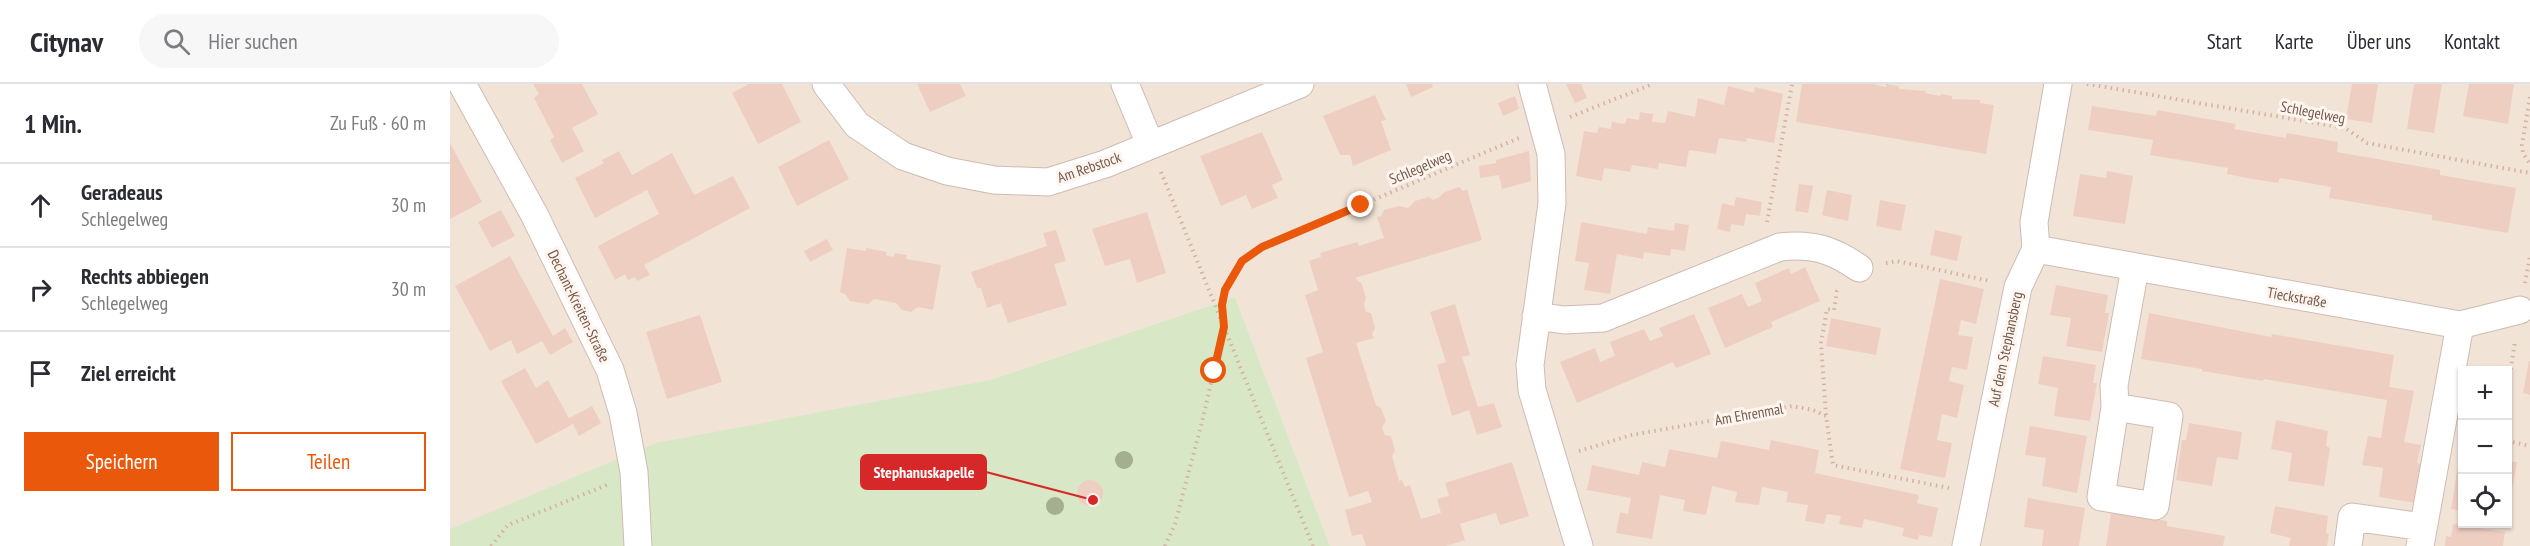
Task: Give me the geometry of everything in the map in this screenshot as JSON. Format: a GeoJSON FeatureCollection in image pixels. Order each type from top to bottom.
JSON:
{"type":"FeatureCollection","features":[{"type":"Feature","properties":{"kind":"street","name":"Dechant-Kreiten-Straße"},"geometry":{"type":"LineString","coordinates":[[462,84],[534,214],[610,370],[623,413],[634,472],[638,546]]}},
{"type":"Feature","properties":{"kind":"street","name":"Am Rebstock"},"geometry":{"type":"LineString","coordinates":[[826,84],[857,125],[903,156],[947,171],[994,180],[1048,182],[1105,164],[1300,84]]}},
{"type":"Feature","properties":{"kind":"street"},"geometry":{"type":"LineString","coordinates":[[1125,84],[1150,144]]}},
{"type":"Feature","properties":{"kind":"street"},"geometry":{"type":"LineString","coordinates":[[1532,84],[1551,154],[1552,203],[1530,365],[1532,390],[1580,546]]}},
{"type":"Feature","properties":{"kind":"street","name":"Auf dem Stephansberg"},"geometry":{"type":"LineString","coordinates":[[1966,546],[2018,287],[2036,249],[2034,222],[2058,84]]}},
{"type":"Feature","properties":{"kind":"street"},"geometry":{"type":"LineString","coordinates":[[1536,316],[1564,320],[1603,318],[1780,247],[1798,245],[1836,252],[1859,268]]}},
{"type":"Feature","properties":{"kind":"street","name":"Tieckstraße"},"geometry":{"type":"LineString","coordinates":[[2036,249],[2460,325],[2520,310]]}},
{"type":"Feature","properties":{"kind":"street"},"geometry":{"type":"LineString","coordinates":[[2115,407],[2114,385],[2135,268]]}},
{"type":"Feature","properties":{"kind":"street"},"geometry":{"type":"LineString","coordinates":[[2348,546],[2352,517],[2422,536],[2460,325]]}},
{"type":"Feature","properties":{"kind":"path","name":"Schlegelweg"},"geometry":{"type":"LineString","coordinates":[[1165,546],[1175,524],[1224,327],[1222,305],[1231,276],[1242,261],[1262,247],[1545,127],[1653,84]]}},
{"type":"Feature","properties":{"kind":"path"},"geometry":{"type":"LineString","coordinates":[[1762,254],[1792,84]]}},
{"type":"Feature","properties":{"kind":"path","name":"Schlegelweg"},"geometry":{"type":"LineString","coordinates":[[2087,84],[2345,128],[2367,143],[2530,173]]}},
{"type":"Feature","properties":{"kind":"path"},"geometry":{"type":"LineString","coordinates":[[2530,97],[2522,145],[2523,153],[2530,164]]}},
{"type":"Feature","properties":{"kind":"path"},"geometry":{"type":"LineString","coordinates":[[1150,144],[1313,546]]}},
{"type":"Feature","properties":{"kind":"path"},"geometry":{"type":"LineString","coordinates":[[1859,268],[1897,261],[2018,287]]}},
{"type":"Feature","properties":{"kind":"path"},"geometry":{"type":"LineString","coordinates":[[1834,310],[1827,309],[1821,343],[1826,416],[1833,465],[1976,494]]}},
{"type":"Feature","properties":{"kind":"path"},"geometry":{"type":"LineString","coordinates":[[2511,366],[2520,310]]}},
{"type":"Feature","properties":{"kind":"path","name":"Am Ehrenmal"},"geometry":{"type":"LineString","coordinates":[[1552,459],[1632,435],[1792,406],[1813,410],[1826,416]]}},
{"type":"Feature","properties":{"kind":"path"},"geometry":{"type":"LineString","coordinates":[[2512,442],[2530,446]]}},
{"type":"Feature","properties":{"kind":"path"},"geometry":{"type":"LineString","coordinates":[[490,546],[508,525],[599,489]]}},
{"type":"Feature","properties":{"kind":"shaded area"},"geometry":{"type":"Polygon","coordinates":[[[450,84],[2530,84],[2530,546],[1330,546],[1235,297],[990,380],[450,529],[450,84]]]}},
{"type":"Feature","properties":{"kind":"green space"},"geometry":{"type":"Polygon","coordinates":[[[1235,297],[1330,546],[450,546],[450,529],[656,443],[990,380],[1235,297]]]}},
{"type":"Feature","properties":{"kind":"building"},"geometry":{"type":"Polygon","coordinates":[[[533,84],[582,84],[598,114],[572,128],[584,151],[562,163],[550,140],[554,137],[534,98],[539,94],[533,84]]]}},
{"type":"Feature","properties":{"kind":"building"},"geometry":{"type":"Polygon","coordinates":[[[749,84],[782,84],[801,122],[758,144],[732,93],[749,84]]]}},
{"type":"Feature","properties":{"kind":"building"},"geometry":{"type":"Polygon","coordinates":[[[917,84],[960,84],[966,96],[930,112],[917,84]]]}},
{"type":"Feature","properties":{"kind":"building"},"geometry":{"type":"Polygon","coordinates":[[[1406,84],[1432,84],[1433,87],[1411,97],[1406,84]]]}},
{"type":"Feature","properties":{"kind":"building"},"geometry":{"type":"Polygon","coordinates":[[[1566,84],[1581,84],[1587,98],[1575,103],[1566,84]]]}},
{"type":"Feature","properties":{"kind":"building"},"geometry":{"type":"Polygon","coordinates":[[[1802,84],[1872,84],[1886,87],[1886,84],[1899,86],[1899,89],[1926,91],[1925,93],[1940,96],[1941,94],[1952,96],[1952,99],[1980,100],[1980,103],[1994,105],[1986,154],[1796,122],[1802,84]]]}},
{"type":"Feature","properties":{"kind":"building"},"geometry":{"type":"Polygon","coordinates":[[[2352,84],[2378,84],[2372,123],[2346,119],[2352,84]]]}},
{"type":"Feature","properties":{"kind":"building"},"geometry":{"type":"Polygon","coordinates":[[[2414,84],[2442,84],[2434,133],[2407,129],[2414,84]]]}},
{"type":"Feature","properties":{"kind":"building"},"geometry":{"type":"Polygon","coordinates":[[[2469,84],[2514,84],[2508,124],[2463,116],[2469,84]]]}},
{"type":"Feature","properties":{"kind":"building"},"geometry":{"type":"Polygon","coordinates":[[[1728,86],[1754,93],[1755,87],[1783,94],[1774,143],[1747,138],[1746,142],[1719,138],[1716,154],[1689,150],[1686,167],[1659,163],[1658,169],[1632,165],[1630,172],[1604,168],[1602,181],[1576,176],[1584,131],[1597,133],[1599,127],[1611,129],[1612,122],[1625,124],[1627,118],[1639,120],[1640,112],[1653,114],[1652,122],[1665,123],[1668,111],[1695,117],[1698,98],[1724,105],[1728,86]]]}},
{"type":"Feature","properties":{"kind":"building"},"geometry":{"type":"Polygon","coordinates":[[[1375,95],[1386,120],[1381,121],[1391,150],[1353,166],[1350,155],[1340,155],[1323,116],[1375,95]]]}},
{"type":"Feature","properties":{"kind":"building"},"geometry":{"type":"Polygon","coordinates":[[[1515,96],[1519,109],[1503,116],[1498,103],[1515,96]]]}},
{"type":"Feature","properties":{"kind":"building"},"geometry":{"type":"Polygon","coordinates":[[[2092,106],[2156,116],[2157,110],[2236,124],[2234,129],[2286,138],[2287,133],[2338,142],[2337,152],[2440,170],[2440,175],[2516,188],[2508,233],[2432,220],[2432,215],[2329,198],[2331,187],[2280,178],[2278,183],[2252,179],[2227,174],[2228,168],[2150,155],[2153,140],[2088,130],[2092,106]]]}},
{"type":"Feature","properties":{"kind":"building"},"geometry":{"type":"Polygon","coordinates":[[[1262,132],[1283,180],[1272,185],[1278,198],[1252,209],[1246,195],[1221,206],[1200,156],[1262,132]]]}},
{"type":"Feature","properties":{"kind":"building"},"geometry":{"type":"Polygon","coordinates":[[[829,140],[849,179],[797,206],[778,167],[829,140]]]}},
{"type":"Feature","properties":{"kind":"building"},"geometry":{"type":"Polygon","coordinates":[[[450,143],[482,202],[450,219],[450,143]]]}},
{"type":"Feature","properties":{"kind":"building"},"geometry":{"type":"Polygon","coordinates":[[[619,151],[632,175],[672,153],[694,195],[733,176],[750,208],[644,265],[650,275],[637,281],[635,277],[628,280],[625,274],[615,280],[598,246],[659,214],[647,190],[595,218],[575,178],[604,163],[602,160],[619,151]]]}},
{"type":"Feature","properties":{"kind":"building"},"geometry":{"type":"Polygon","coordinates":[[[1529,151],[1531,181],[1502,189],[1499,175],[1480,178],[1479,166],[1496,163],[1496,160],[1529,151]]]}},
{"type":"Feature","properties":{"kind":"building"},"geometry":{"type":"Polygon","coordinates":[[[2107,171],[2133,176],[2125,224],[2073,216],[2080,174],[2106,178],[2107,171]]]}},
{"type":"Feature","properties":{"kind":"building"},"geometry":{"type":"Polygon","coordinates":[[[1799,184],[1813,186],[1808,213],[1795,211],[1799,184]]]}},
{"type":"Feature","properties":{"kind":"building"},"geometry":{"type":"Polygon","coordinates":[[[1459,187],[1463,191],[1467,189],[1482,240],[1355,278],[1362,284],[1366,298],[1364,304],[1366,312],[1371,313],[1375,328],[1372,334],[1374,338],[1356,343],[1376,405],[1381,408],[1386,421],[1382,427],[1383,431],[1385,435],[1391,436],[1395,451],[1392,456],[1399,481],[1402,480],[1405,487],[1410,485],[1421,519],[1441,513],[1437,499],[1449,496],[1445,483],[1512,462],[1529,516],[1500,525],[1496,513],[1460,524],[1465,540],[1446,546],[1366,546],[1362,534],[1352,536],[1345,510],[1372,502],[1368,491],[1349,497],[1306,358],[1323,352],[1305,295],[1318,290],[1309,261],[1321,257],[1320,253],[1357,242],[1359,246],[1384,238],[1377,217],[1381,216],[1384,210],[1399,206],[1408,208],[1415,201],[1429,197],[1433,200],[1459,187]]]}},
{"type":"Feature","properties":{"kind":"building"},"geometry":{"type":"Polygon","coordinates":[[[1827,190],[1852,195],[1848,221],[1822,215],[1827,190]]]}},
{"type":"Feature","properties":{"kind":"building"},"geometry":{"type":"Polygon","coordinates":[[[1736,197],[1762,202],[1760,216],[1746,214],[1744,226],[1731,224],[1730,232],[1717,229],[1722,203],[1734,206],[1736,197]]]}},
{"type":"Feature","properties":{"kind":"building"},"geometry":{"type":"Polygon","coordinates":[[[1880,200],[1906,205],[1901,231],[1876,226],[1880,200]]]}},
{"type":"Feature","properties":{"kind":"building"},"geometry":{"type":"Polygon","coordinates":[[[501,210],[515,236],[492,248],[478,222],[501,210]]]}},
{"type":"Feature","properties":{"kind":"building"},"geometry":{"type":"Polygon","coordinates":[[[1147,212],[1166,273],[1137,283],[1130,259],[1105,266],[1092,229],[1147,212]]]}},
{"type":"Feature","properties":{"kind":"building"},"geometry":{"type":"Polygon","coordinates":[[[1581,222],[1647,234],[1648,227],[1674,231],[1675,223],[1689,225],[1685,251],[1671,249],[1670,256],[1644,252],[1643,259],[1617,254],[1610,294],[1584,290],[1589,263],[1575,261],[1581,222]]]}},
{"type":"Feature","properties":{"kind":"building"},"geometry":{"type":"Polygon","coordinates":[[[1056,230],[1066,261],[1054,264],[1067,305],[1008,323],[1001,303],[987,308],[981,288],[977,288],[971,272],[1047,246],[1043,233],[1056,230]]]}},
{"type":"Feature","properties":{"kind":"building"},"geometry":{"type":"Polygon","coordinates":[[[1935,230],[1962,236],[1957,261],[1930,255],[1935,230]]]}},
{"type":"Feature","properties":{"kind":"building"},"geometry":{"type":"Polygon","coordinates":[[[827,239],[833,250],[810,262],[804,251],[827,239]]]}},
{"type":"Feature","properties":{"kind":"building"},"geometry":{"type":"Polygon","coordinates":[[[847,248],[866,251],[866,248],[887,252],[886,255],[894,257],[895,253],[907,255],[906,259],[941,265],[933,310],[918,307],[911,312],[902,310],[896,303],[874,299],[868,304],[850,301],[845,294],[840,292],[847,248]]]}},
{"type":"Feature","properties":{"kind":"building"},"geometry":{"type":"Polygon","coordinates":[[[510,256],[553,336],[565,328],[573,342],[550,355],[542,341],[517,354],[511,340],[490,351],[455,286],[510,256]]]}},
{"type":"Feature","properties":{"kind":"building"},"geometry":{"type":"Polygon","coordinates":[[[1805,267],[1820,301],[1771,322],[1773,327],[1725,348],[1708,308],[1742,294],[1748,307],[1762,301],[1755,283],[1789,268],[1791,274],[1805,267]]]}},
{"type":"Feature","properties":{"kind":"building"},"geometry":{"type":"Polygon","coordinates":[[[1940,279],[1984,289],[1976,324],[1961,320],[1958,335],[1973,337],[1967,370],[1952,367],[1949,381],[1964,385],[1957,418],[1942,414],[1937,440],[1952,443],[1945,478],[1900,469],[1940,279]]]}},
{"type":"Feature","properties":{"kind":"building"},"geometry":{"type":"Polygon","coordinates":[[[2056,285],[2108,295],[2105,313],[2109,313],[2102,352],[2066,346],[2071,318],[2050,315],[2056,285]]]}},
{"type":"Feature","properties":{"kind":"building"},"geometry":{"type":"Polygon","coordinates":[[[1455,304],[1470,355],[1462,357],[1478,407],[1494,403],[1502,427],[1477,435],[1469,410],[1452,416],[1437,365],[1446,362],[1430,312],[1455,304]]]}},
{"type":"Feature","properties":{"kind":"building"},"geometry":{"type":"Polygon","coordinates":[[[2149,313],[2271,337],[2272,334],[2394,355],[2389,387],[2414,391],[2404,442],[2421,445],[2417,463],[2421,464],[2415,503],[2379,497],[2383,468],[2362,465],[2368,436],[2381,438],[2387,400],[2202,371],[2202,369],[2141,359],[2149,313]]]}},
{"type":"Feature","properties":{"kind":"building"},"geometry":{"type":"Polygon","coordinates":[[[1694,314],[1711,354],[1676,368],[1673,362],[1577,403],[1560,362],[1595,348],[1600,362],[1615,356],[1610,342],[1644,329],[1650,341],[1663,336],[1659,328],[1694,314]]]}},
{"type":"Feature","properties":{"kind":"building"},"geometry":{"type":"Polygon","coordinates":[[[700,315],[722,382],[667,399],[646,332],[700,315]]]}},
{"type":"Feature","properties":{"kind":"building"},"geometry":{"type":"Polygon","coordinates":[[[1831,318],[1881,328],[1876,355],[1826,346],[1831,318]]]}},
{"type":"Feature","properties":{"kind":"building"},"geometry":{"type":"Polygon","coordinates":[[[2043,356],[2096,365],[2093,383],[2097,383],[2090,421],[2054,416],[2058,388],[2038,384],[2043,356]]]}},
{"type":"Feature","properties":{"kind":"building"},"geometry":{"type":"Polygon","coordinates":[[[2530,361],[2530,395],[2523,393],[2530,361]]]}},
{"type":"Feature","properties":{"kind":"building"},"geometry":{"type":"Polygon","coordinates":[[[525,368],[536,388],[548,380],[569,418],[592,406],[601,423],[579,436],[573,424],[536,444],[501,381],[525,368]]]}},
{"type":"Feature","properties":{"kind":"building"},"geometry":{"type":"Polygon","coordinates":[[[2276,420],[2328,431],[2326,446],[2330,448],[2324,486],[2288,481],[2292,453],[2271,449],[2276,420]]]}},
{"type":"Feature","properties":{"kind":"building"},"geometry":{"type":"Polygon","coordinates":[[[2189,423],[2242,432],[2238,460],[2217,457],[2212,486],[2176,480],[2182,440],[2186,440],[2189,423]]]}},
{"type":"Feature","properties":{"kind":"building"},"geometry":{"type":"Polygon","coordinates":[[[2030,426],[2087,436],[2077,493],[2042,486],[2046,458],[2025,455],[2030,426]]]}},
{"type":"Feature","properties":{"kind":"building"},"geometry":{"type":"Polygon","coordinates":[[[1771,440],[1819,450],[1815,473],[1919,495],[1917,503],[1938,508],[1932,537],[1919,535],[1918,540],[1902,536],[1904,528],[1864,519],[1862,528],[1839,524],[1841,516],[1827,514],[1824,524],[1805,521],[1808,505],[1786,502],[1788,492],[1762,487],[1759,505],[1735,502],[1737,492],[1712,486],[1706,515],[1683,511],[1685,500],[1660,495],[1652,539],[1616,533],[1620,512],[1628,514],[1631,498],[1587,490],[1592,465],[1639,475],[1642,462],[1665,467],[1669,449],[1717,458],[1721,441],[1769,450],[1771,440]]]}},
{"type":"Feature","properties":{"kind":"building"},"geometry":{"type":"Polygon","coordinates":[[[2512,461],[2517,462],[2512,490],[2512,461]]]}},
{"type":"Feature","properties":{"kind":"building"},"geometry":{"type":"Polygon","coordinates":[[[2458,466],[2458,510],[2451,509],[2458,466]]]}},
{"type":"Feature","properties":{"kind":"building"},"geometry":{"type":"Polygon","coordinates":[[[1090,480],[1099,484],[1103,493],[1099,502],[1090,506],[1081,502],[1077,493],[1081,484],[1090,480]]]}},
{"type":"Feature","properties":{"kind":"building"},"geometry":{"type":"Polygon","coordinates":[[[2028,498],[2085,508],[2079,546],[2042,546],[2044,530],[2024,527],[2028,498]]]}},
{"type":"Feature","properties":{"kind":"building"},"geometry":{"type":"Polygon","coordinates":[[[2275,506],[2328,516],[2327,546],[2289,546],[2291,538],[2270,533],[2275,506]]]}},
{"type":"Feature","properties":{"kind":"building"},"geometry":{"type":"Polygon","coordinates":[[[2111,513],[2167,521],[2167,526],[2225,536],[2223,546],[2106,546],[2111,513]]]}},
{"type":"Feature","properties":{"kind":"building"},"geometry":{"type":"Polygon","coordinates":[[[2453,524],[2458,525],[2458,528],[2505,532],[2503,546],[2445,546],[2446,536],[2451,537],[2453,524]]]}},
{"type":"Feature","properties":{"kind":"place","name":"Stephanuskapelle"},"geometry":{"type":"Point","coordinates":[1093,500]}},
{"type":"Feature","properties":{"kind":"route"},"geometry":{"type":"LineString","coordinates":[[1214,371],[1224,327],[1222,305],[1225,290],[1231,276],[1242,261],[1262,247],[1361,205]]}}]}
